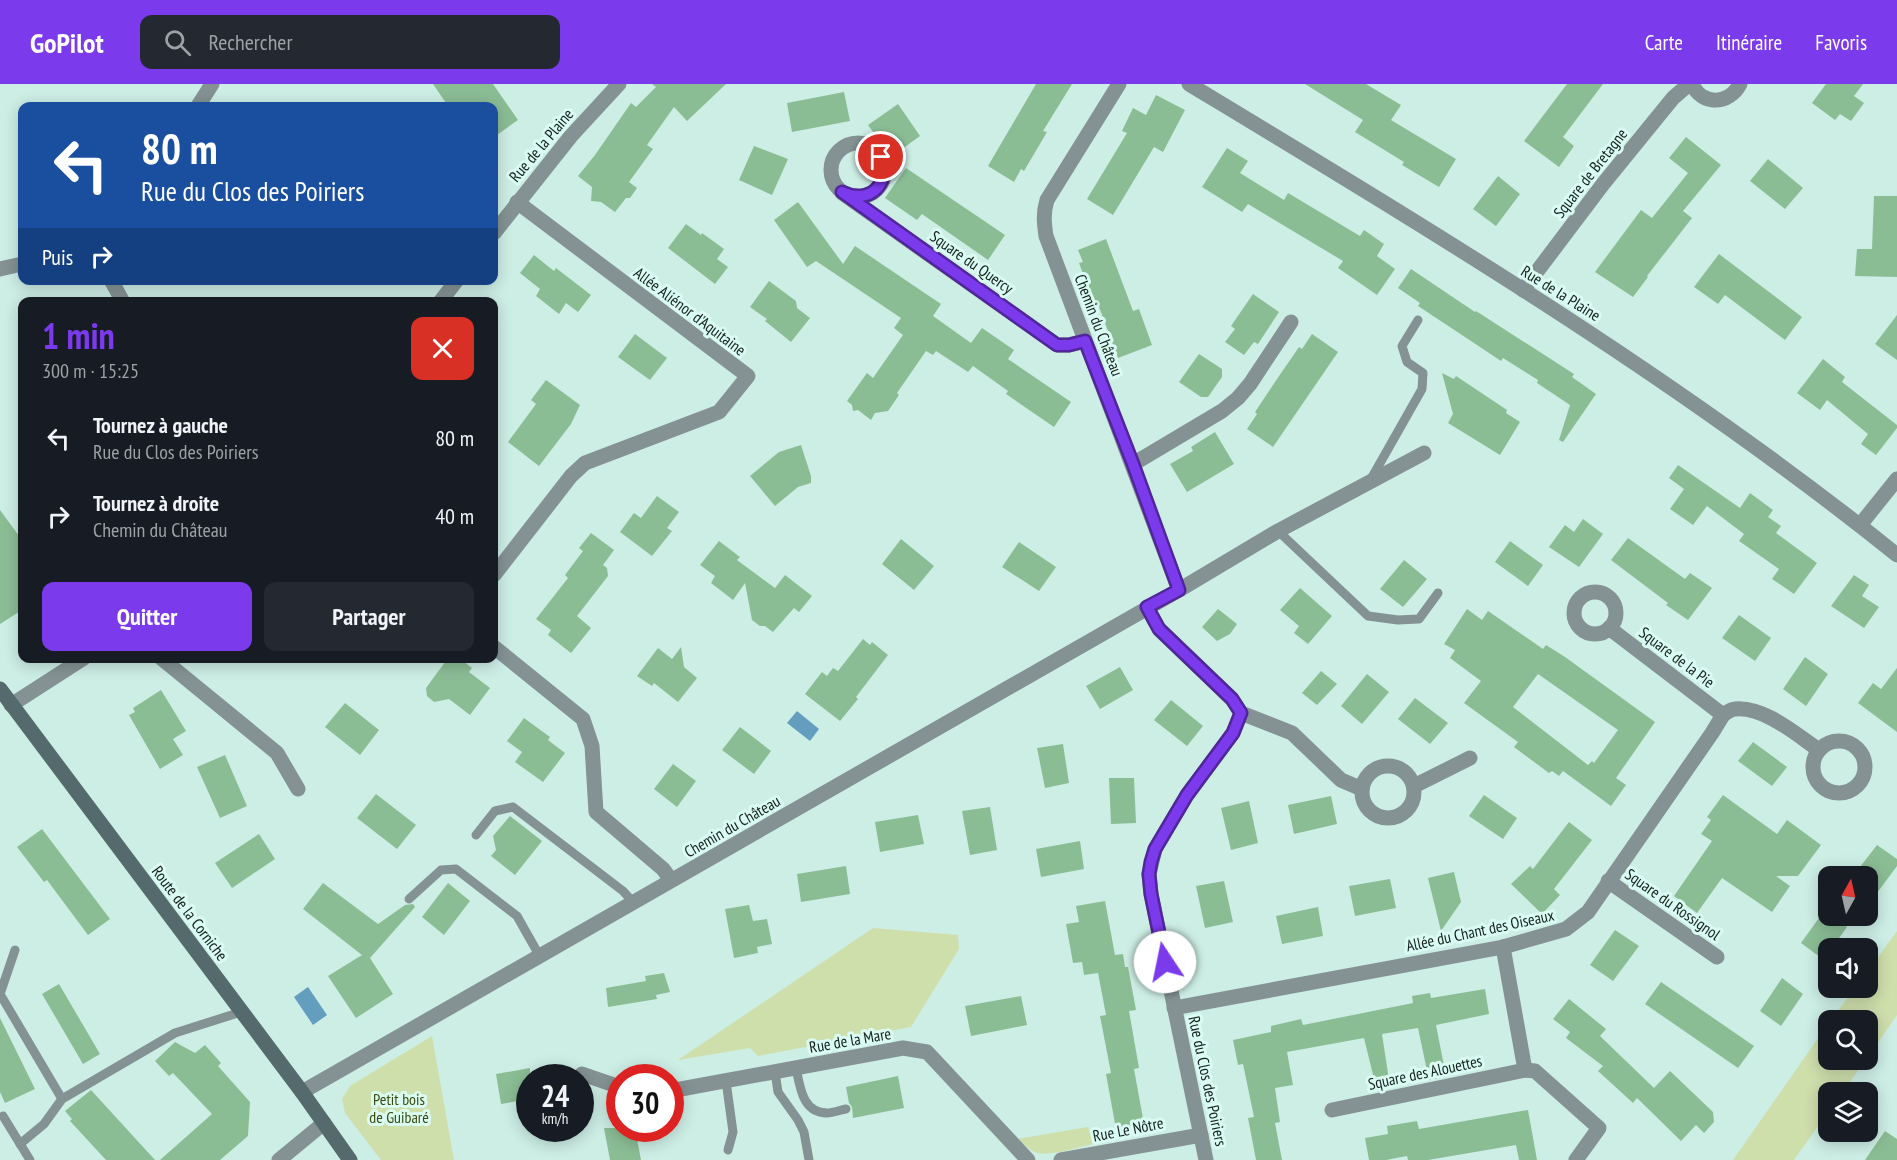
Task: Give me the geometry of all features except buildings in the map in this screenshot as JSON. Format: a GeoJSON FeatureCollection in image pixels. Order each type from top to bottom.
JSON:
{"type":"FeatureCollection","features":[{"type":"Feature","properties":{"kind":"street"},"geometry":{"type":"LineString","coordinates":[[203,102],[212,84]]}},
{"type":"Feature","properties":{"kind":"street","name":"Rue de la Plaine"},"geometry":{"type":"LineString","coordinates":[[498,228],[571,136],[619,84]]}},
{"type":"Feature","properties":{"kind":"street","name":"Chemin du Château"},"geometry":{"type":"LineString","coordinates":[[1119,84],[1047,200],[1044,212],[1046,236],[1179,590]]}},
{"type":"Feature","properties":{"kind":"street","name":"Rue de la Plaine"},"geometry":{"type":"LineString","coordinates":[[1189,84],[1601,340],[1696,404],[1819,493],[1897,555]]}},
{"type":"Feature","properties":{"kind":"street"},"geometry":{"type":"LineString","coordinates":[[1691,84],[1700,96],[1716,101],[1731,96],[1740,84]]}},
{"type":"Feature","properties":{"kind":"street","name":"Square de Bretagne"},"geometry":{"type":"LineString","coordinates":[[1523,290],[1603,183],[1673,98],[1691,84]]}},
{"type":"Feature","properties":{"kind":"street","name":"Square du Quercy"},"geometry":{"type":"LineString","coordinates":[[842,192],[1057,345],[1085,341]]}},
{"type":"Feature","properties":{"kind":"street","name":"Allée Aliénor d'Aquitaine"},"geometry":{"type":"LineString","coordinates":[[498,570],[571,476],[585,463],[719,412],[748,376],[517,202]]}},
{"type":"Feature","properties":{"kind":"street"},"geometry":{"type":"LineString","coordinates":[[0,269],[18,265]]}},
{"type":"Feature","properties":{"kind":"street"},"geometry":{"type":"LineString","coordinates":[[444,297],[453,285]]}},
{"type":"Feature","properties":{"kind":"street"},"geometry":{"type":"LineString","coordinates":[[1133,464],[1222,411],[1238,398],[1292,322]]}},
{"type":"Feature","properties":{"kind":"street","name":"Chemin du Château"},"geometry":{"type":"LineString","coordinates":[[302,1092],[1179,590],[1278,531],[1424,453]]}},
{"type":"Feature","properties":{"kind":"street"},"geometry":{"type":"LineString","coordinates":[[1860,525],[1897,479]]}},
{"type":"Feature","properties":{"kind":"street"},"geometry":{"type":"LineString","coordinates":[[1147,607],[1159,629],[1232,699],[1241,713],[1292,733],[1341,780],[1362,789]]}},
{"type":"Feature","properties":{"kind":"street","name":"Square de la Pie"},"geometry":{"type":"LineString","coordinates":[[1609,628],[1722,715]]}},
{"type":"Feature","properties":{"kind":"street"},"geometry":{"type":"LineString","coordinates":[[498,651],[583,719],[592,746],[596,812],[663,869],[671,880]]}},
{"type":"Feature","properties":{"kind":"street"},"geometry":{"type":"LineString","coordinates":[[11,705],[76,663]]}},
{"type":"Feature","properties":{"kind":"street"},"geometry":{"type":"LineString","coordinates":[[167,663],[277,753],[298,789]]}},
{"type":"Feature","properties":{"kind":"street","name":"Route de la Corniche"},"geometry":{"type":"LineString","coordinates":[[0,689],[302,1092],[350,1160]]}},
{"type":"Feature","properties":{"kind":"street"},"geometry":{"type":"LineString","coordinates":[[1722,715],[1735,709],[1762,712],[1819,750]]}},
{"type":"Feature","properties":{"kind":"street","name":"Rue du Clos des Poiriers"},"geometry":{"type":"LineString","coordinates":[[1206,1160],[1151,894],[1149,874],[1155,849],[1187,795],[1233,733],[1241,713]]}},
{"type":"Feature","properties":{"kind":"street","name":"Allée du Chant des Oiseaux"},"geometry":{"type":"LineString","coordinates":[[1174,1008],[1503,947],[1566,929],[1588,912],[1712,733],[1722,715]]}},
{"type":"Feature","properties":{"kind":"street"},"geometry":{"type":"LineString","coordinates":[[1414,786],[1470,758]]}},
{"type":"Feature","properties":{"kind":"street"},"geometry":{"type":"LineString","coordinates":[[1391,766],[1406,772],[1414,786],[1411,804],[1406,812],[1398,816],[1380,817],[1372,813],[1362,798],[1364,781],[1375,769],[1391,766]]}},
{"type":"Feature","properties":{"kind":"street","name":"Square du Rossignol"},"geometry":{"type":"LineString","coordinates":[[1608,881],[1717,957]]}},
{"type":"Feature","properties":{"kind":"street"},"geometry":{"type":"LineString","coordinates":[[1503,947],[1525,1070],[1535,1071],[1599,1128],[1576,1160]]}},
{"type":"Feature","properties":{"kind":"street","name":"Rue de la Mare"},"geometry":{"type":"LineString","coordinates":[[684,1088],[903,1048],[927,1052],[1028,1160]]}},
{"type":"Feature","properties":{"kind":"street","name":"Square des Alouettes"},"geometry":{"type":"LineString","coordinates":[[1332,1110],[1525,1070]]}},
{"type":"Feature","properties":{"kind":"street"},"geometry":{"type":"LineString","coordinates":[[279,1160],[324,1123]]}},
{"type":"Feature","properties":{"kind":"street","name":"Rue Le Nôtre"},"geometry":{"type":"LineString","coordinates":[[1061,1160],[1201,1134]]}},
{"type":"Feature","properties":{"kind":"lane"},"geometry":{"type":"LineString","coordinates":[[1369,482],[1422,389],[1423,373],[1407,362],[1402,346],[1418,320]]}},
{"type":"Feature","properties":{"kind":"lane"},"geometry":{"type":"LineString","coordinates":[[1278,531],[1368,616],[1398,620],[1419,619],[1438,593]]}},
{"type":"Feature","properties":{"kind":"lane"},"geometry":{"type":"LineString","coordinates":[[476,835],[495,811],[513,807],[623,891],[633,902]]}},
{"type":"Feature","properties":{"kind":"lane"},"geometry":{"type":"LineString","coordinates":[[409,899],[441,870],[456,869],[517,916],[539,955]]}},
{"type":"Feature","properties":{"kind":"lane"},"geometry":{"type":"LineString","coordinates":[[15,950],[0,994],[62,1099]]}},
{"type":"Feature","properties":{"kind":"lane"},"geometry":{"type":"LineString","coordinates":[[20,1144],[44,1124],[62,1099],[176,1033],[241,1012]]}},
{"type":"Feature","properties":{"kind":"lane"},"geometry":{"type":"LineString","coordinates":[[796,1068],[801,1095],[809,1106],[826,1113],[846,1109]]}},
{"type":"Feature","properties":{"kind":"lane"},"geometry":{"type":"LineString","coordinates":[[775,1072],[778,1092],[804,1132],[809,1160]]}},
{"type":"Feature","properties":{"kind":"lane"},"geometry":{"type":"LineString","coordinates":[[726,1081],[733,1132],[728,1150]]}},
{"type":"Feature","properties":{"kind":"lane"},"geometry":{"type":"LineString","coordinates":[[3,1116],[30,1160]]}},
{"type":"Feature","properties":{"kind":"green space"},"geometry":{"type":"Polygon","coordinates":[[[873,928],[958,935],[959,949],[911,1027],[758,1056],[750,1048],[678,1060],[873,928]]]}},
{"type":"Feature","properties":{"kind":"green space"},"geometry":{"type":"Polygon","coordinates":[[[1897,931],[1897,1015],[1878,1043],[1878,1010],[1839,1010],[1848,998],[1878,998],[1878,957],[1897,931]]]}},
{"type":"Feature","properties":{"kind":"green space","name":"Petit bois de Guibaré"},"geometry":{"type":"Polygon","coordinates":[[[432,1036],[454,1160],[381,1160],[345,1113],[342,1099],[350,1086],[432,1036]]]}},
{"type":"Feature","properties":{"kind":"green space"},"geometry":{"type":"Polygon","coordinates":[[[1818,1038],[1818,1070],[1858,1070],[1850,1082],[1818,1082],[1818,1126],[1794,1160],[1733,1160],[1818,1038]]]}},
{"type":"Feature","properties":{"kind":"green space"},"geometry":{"type":"Polygon","coordinates":[[[1088,1127],[1093,1144],[1058,1152],[1038,1153],[1017,1139],[1088,1127]]]}},
{"type":"Feature","properties":{"kind":"water"},"geometry":{"type":"Polygon","coordinates":[[[797,711],[819,729],[810,741],[787,723],[797,711]]]}},
{"type":"Feature","properties":{"kind":"water"},"geometry":{"type":"Polygon","coordinates":[[[308,987],[327,1015],[313,1025],[294,997],[308,987]]]}},
{"type":"Feature","properties":{"kind":"route"},"geometry":{"type":"LineString","coordinates":[[881,157],[884,175],[876,190],[859,197],[842,192],[1057,345],[1085,341],[1179,590],[1147,607],[1159,629],[1232,699],[1241,713],[1233,733],[1187,795],[1155,849],[1151,862],[1149,874],[1151,894],[1165,962]]}}]}
